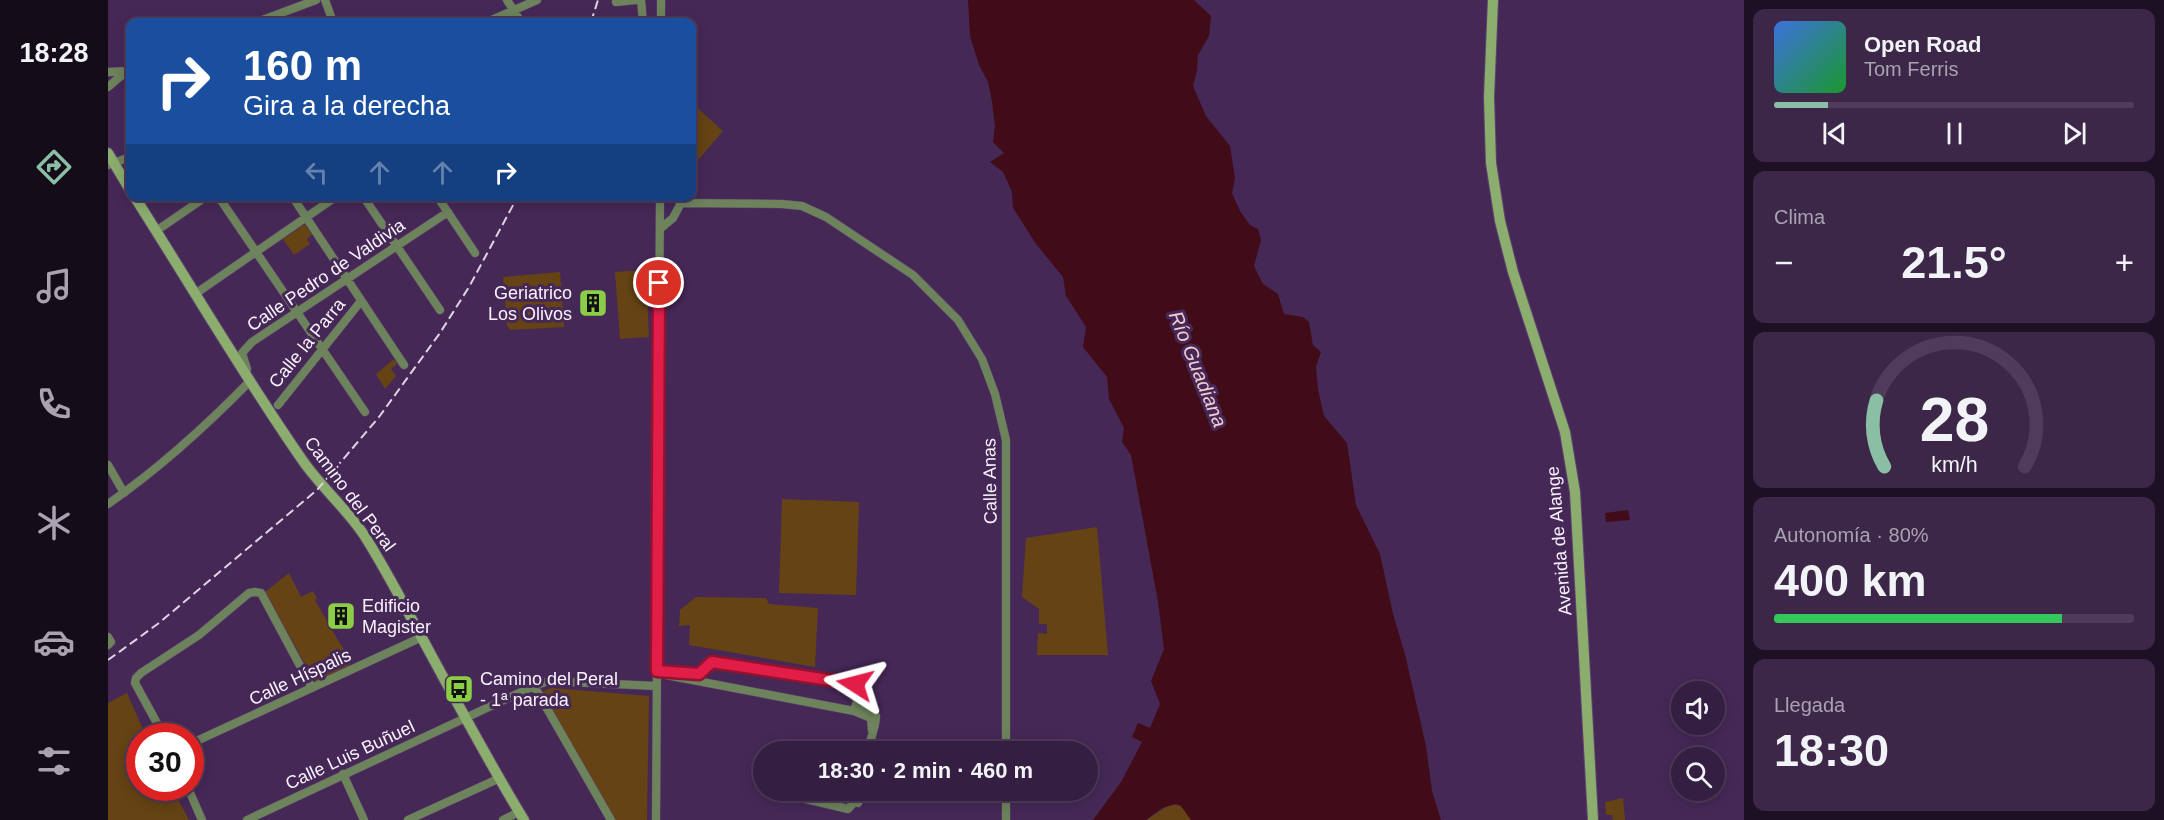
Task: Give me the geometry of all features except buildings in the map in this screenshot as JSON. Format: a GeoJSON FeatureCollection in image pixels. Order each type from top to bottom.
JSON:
{"type":"FeatureCollection","features":[{"type":"Feature","properties":{"kind":"street"},"geometry":{"type":"LineString","coordinates":[[268,18],[316,0]]}},
{"type":"Feature","properties":{"kind":"street"},"geometry":{"type":"LineString","coordinates":[[325,0],[332,18]]}},
{"type":"Feature","properties":{"kind":"street"},"geometry":{"type":"LineString","coordinates":[[507,0],[519,18]]}},
{"type":"Feature","properties":{"kind":"street"},"geometry":{"type":"LineString","coordinates":[[497,18],[537,0]]}},
{"type":"Feature","properties":{"kind":"street"},"geometry":{"type":"LineString","coordinates":[[616,2],[636,0]]}},
{"type":"Feature","properties":{"kind":"street"},"geometry":{"type":"LineString","coordinates":[[641,0],[643,18]]}},
{"type":"Feature","properties":{"kind":"street"},"geometry":{"type":"LineString","coordinates":[[661,0],[661,18]]}},
{"type":"Feature","properties":{"kind":"street","name":"Avenida de Alange"},"geometry":{"type":"LineString","coordinates":[[1493,0],[1489,97],[1491,163],[1500,221],[1513,272],[1565,432],[1575,492],[1593,820]]}},
{"type":"Feature","properties":{"kind":"street"},"geometry":{"type":"LineString","coordinates":[[108,72],[126,70]]}},
{"type":"Feature","properties":{"kind":"street"},"geometry":{"type":"LineString","coordinates":[[108,87],[126,72]]}},
{"type":"Feature","properties":{"kind":"street"},"geometry":{"type":"LineString","coordinates":[[108,153],[111,165],[126,185]]}},
{"type":"Feature","properties":{"kind":"street"},"geometry":{"type":"LineString","coordinates":[[111,165],[126,159]]}},
{"type":"Feature","properties":{"kind":"street","name":"Camino del Peral"},"geometry":{"type":"LineString","coordinates":[[137,201],[304,463],[341,504],[363,534],[389,576],[522,816]]}},
{"type":"Feature","properties":{"kind":"street"},"geometry":{"type":"LineString","coordinates":[[156,231],[200,201]]}},
{"type":"Feature","properties":{"kind":"street"},"geometry":{"type":"LineString","coordinates":[[221,201],[365,412]]}},
{"type":"Feature","properties":{"kind":"street"},"geometry":{"type":"LineString","coordinates":[[295,201],[404,365]]}},
{"type":"Feature","properties":{"kind":"street"},"geometry":{"type":"LineString","coordinates":[[195,294],[330,201]]}},
{"type":"Feature","properties":{"kind":"street"},"geometry":{"type":"LineString","coordinates":[[366,201],[440,310]]}},
{"type":"Feature","properties":{"kind":"street"},"geometry":{"type":"LineString","coordinates":[[440,201],[475,253]]}},
{"type":"Feature","properties":{"kind":"street"},"geometry":{"type":"LineString","coordinates":[[656,820],[660,201]]}},
{"type":"Feature","properties":{"kind":"street"},"geometry":{"type":"LineString","coordinates":[[660,229],[673,218],[680,201]]}},
{"type":"Feature","properties":{"kind":"street","name":"Calle Anas"},"geometry":{"type":"LineString","coordinates":[[696,201],[802,206],[826,217],[914,275],[958,320],[982,359],[995,394],[1006,440],[1006,741]]}},
{"type":"Feature","properties":{"kind":"street","name":"Calle Pedro de Valdivia"},"geometry":{"type":"LineString","coordinates":[[248,378],[242,353],[246,347],[395,245],[448,212]]}},
{"type":"Feature","properties":{"kind":"street","name":"Calle la Parra"},"geometry":{"type":"LineString","coordinates":[[278,405],[361,301]]}},
{"type":"Feature","properties":{"kind":"street"},"geometry":{"type":"LineString","coordinates":[[108,504],[204,428],[248,378]]}},
{"type":"Feature","properties":{"kind":"street"},"geometry":{"type":"LineString","coordinates":[[108,465],[124,493]]}},
{"type":"Feature","properties":{"kind":"street"},"geometry":{"type":"LineString","coordinates":[[157,723],[135,683],[136,678],[199,635],[249,593],[261,593],[312,688]]}},
{"type":"Feature","properties":{"kind":"street"},"geometry":{"type":"LineString","coordinates":[[108,637],[111,642],[108,645]]}},
{"type":"Feature","properties":{"kind":"street","name":"Calle Híspalis"},"geometry":{"type":"LineString","coordinates":[[204,738],[422,637]]}},
{"type":"Feature","properties":{"kind":"street"},"geometry":{"type":"LineString","coordinates":[[657,671],[699,674],[712,662],[855,684],[857,701],[854,711]]}},
{"type":"Feature","properties":{"kind":"street"},"geometry":{"type":"LineString","coordinates":[[703,670],[702,676],[706,682]]}},
{"type":"Feature","properties":{"kind":"street"},"geometry":{"type":"LineString","coordinates":[[657,671],[666,675],[854,711],[871,718],[870,741]]}},
{"type":"Feature","properties":{"kind":"street","name":"Calle Luis Buñuel"},"geometry":{"type":"LineString","coordinates":[[247,820],[548,681],[657,686]]}},
{"type":"Feature","properties":{"kind":"street"},"geometry":{"type":"LineString","coordinates":[[534,686],[611,820]]}},
{"type":"Feature","properties":{"kind":"street"},"geometry":{"type":"LineString","coordinates":[[857,701],[860,706],[876,716],[876,725],[872,731]]}},
{"type":"Feature","properties":{"kind":"street"},"geometry":{"type":"LineString","coordinates":[[343,774],[364,820]]}},
{"type":"Feature","properties":{"kind":"street"},"geometry":{"type":"LineString","coordinates":[[408,820],[500,778]]}},
{"type":"Feature","properties":{"kind":"street"},"geometry":{"type":"LineString","coordinates":[[194,801],[202,820]]}},
{"type":"Feature","properties":{"kind":"street"},"geometry":{"type":"LineString","coordinates":[[814,801],[848,809],[859,801]]}},
{"type":"Feature","properties":{"kind":"street"},"geometry":{"type":"LineString","coordinates":[[851,807],[855,801]]}},
{"type":"Feature","properties":{"kind":"street"},"geometry":{"type":"LineString","coordinates":[[1006,801],[1006,820]]}},
{"type":"Feature","properties":{"kind":"street"},"geometry":{"type":"LineString","coordinates":[[503,820],[522,816]]}},
{"type":"Feature","properties":{"kind":"shaded area"},"geometry":{"type":"Polygon","coordinates":[[[696,107],[723,131],[696,162],[696,107]]]}},
{"type":"Feature","properties":{"kind":"shaded area"},"geometry":{"type":"Polygon","coordinates":[[[305,224],[312,235],[307,239],[310,244],[294,255],[283,239],[305,224]]]}},
{"type":"Feature","properties":{"kind":"shaded area"},"geometry":{"type":"Polygon","coordinates":[[[646,270],[649,337],[620,339],[615,272],[646,270]]]}},
{"type":"Feature","properties":{"kind":"shaded area"},"geometry":{"type":"Polygon","coordinates":[[[560,272],[564,327],[510,330],[507,325],[503,277],[560,272]]]}},
{"type":"Feature","properties":{"kind":"shaded area"},"geometry":{"type":"Polygon","coordinates":[[[394,359],[397,364],[391,369],[396,376],[385,389],[376,374],[394,359]]]}},
{"type":"Feature","properties":{"kind":"shaded area"},"geometry":{"type":"Polygon","coordinates":[[[782,499],[859,502],[856,595],[779,593],[782,499]]]}},
{"type":"Feature","properties":{"kind":"shaded area"},"geometry":{"type":"Polygon","coordinates":[[[1097,527],[1108,655],[1037,655],[1038,633],[1047,634],[1047,624],[1039,624],[1039,609],[1022,597],[1026,538],[1097,527]]]}},
{"type":"Feature","properties":{"kind":"shaded area"},"geometry":{"type":"Polygon","coordinates":[[[289,573],[301,597],[313,591],[317,598],[315,600],[349,656],[350,665],[315,682],[265,592],[289,573]]]}},
{"type":"Feature","properties":{"kind":"shaded area"},"geometry":{"type":"Polygon","coordinates":[[[696,597],[766,598],[769,604],[818,608],[815,667],[689,645],[690,625],[679,626],[680,610],[696,597]]]}},
{"type":"Feature","properties":{"kind":"shaded area"},"geometry":{"type":"Polygon","coordinates":[[[552,688],[649,696],[647,820],[615,820],[540,692],[552,688]]]}},
{"type":"Feature","properties":{"kind":"shaded area"},"geometry":{"type":"Polygon","coordinates":[[[127,693],[140,723],[126,723],[126,801],[179,801],[189,820],[108,820],[108,703],[127,693]]]}},
{"type":"Feature","properties":{"kind":"shaded area"},"geometry":{"type":"Polygon","coordinates":[[[1623,798],[1625,820],[1613,820],[1612,815],[1606,815],[1605,802],[1623,798]]]}},
{"type":"Feature","properties":{"kind":"shaded area"},"geometry":{"type":"Polygon","coordinates":[[[1171,804],[1181,806],[1191,820],[1146,820],[1171,804]]]}},
{"type":"Feature","properties":{"kind":"water","name":"Río Guadiana"},"geometry":{"type":"Polygon","coordinates":[[[968,0],[1194,0],[1211,16],[1209,36],[1198,55],[1193,86],[1206,116],[1230,146],[1235,178],[1232,193],[1240,211],[1250,225],[1258,229],[1261,240],[1254,266],[1263,284],[1278,294],[1284,314],[1303,317],[1309,322],[1313,345],[1321,352],[1316,367],[1324,416],[1347,443],[1356,505],[1380,554],[1426,746],[1432,791],[1441,820],[1191,820],[1181,806],[1176,804],[1162,808],[1146,820],[1093,820],[1121,782],[1142,742],[1132,737],[1138,723],[1150,728],[1160,704],[1151,681],[1164,649],[1158,602],[1131,455],[1122,442],[1124,428],[1109,399],[1107,377],[1083,347],[1086,327],[1066,296],[1063,277],[1036,244],[1013,208],[1012,192],[1003,172],[990,162],[1004,153],[993,142],[995,126],[992,102],[988,82],[979,65],[970,36],[968,0]]]}},
{"type":"Feature","properties":{"kind":"water"},"geometry":{"type":"Polygon","coordinates":[[[1628,510],[1630,520],[1606,522],[1605,513],[1628,510]]]}},
{"type":"Feature","properties":{"kind":"railway"},"geometry":{"type":"LineString","coordinates":[[592,18],[598,0]]}},
{"type":"Feature","properties":{"kind":"railway"},"geometry":{"type":"LineString","coordinates":[[108,660],[159,623],[317,490],[379,417],[440,333],[469,287],[515,201]]}},
{"type":"Feature","properties":{"kind":"place","name":"Geriatrico Los Olivos"},"geometry":{"type":"Point","coordinates":[593,303]}},
{"type":"Feature","properties":{"kind":"place","name":"Edificio Magister"},"geometry":{"type":"Point","coordinates":[341,616]}},
{"type":"Feature","properties":{"kind":"place","name":"Camino del Peral - 1ª parada"},"geometry":{"type":"Point","coordinates":[459,689]}},
{"type":"Feature","properties":{"kind":"route"},"geometry":{"type":"LineString","coordinates":[[659,283],[657,671],[699,674],[712,662],[855,684]]}}]}
